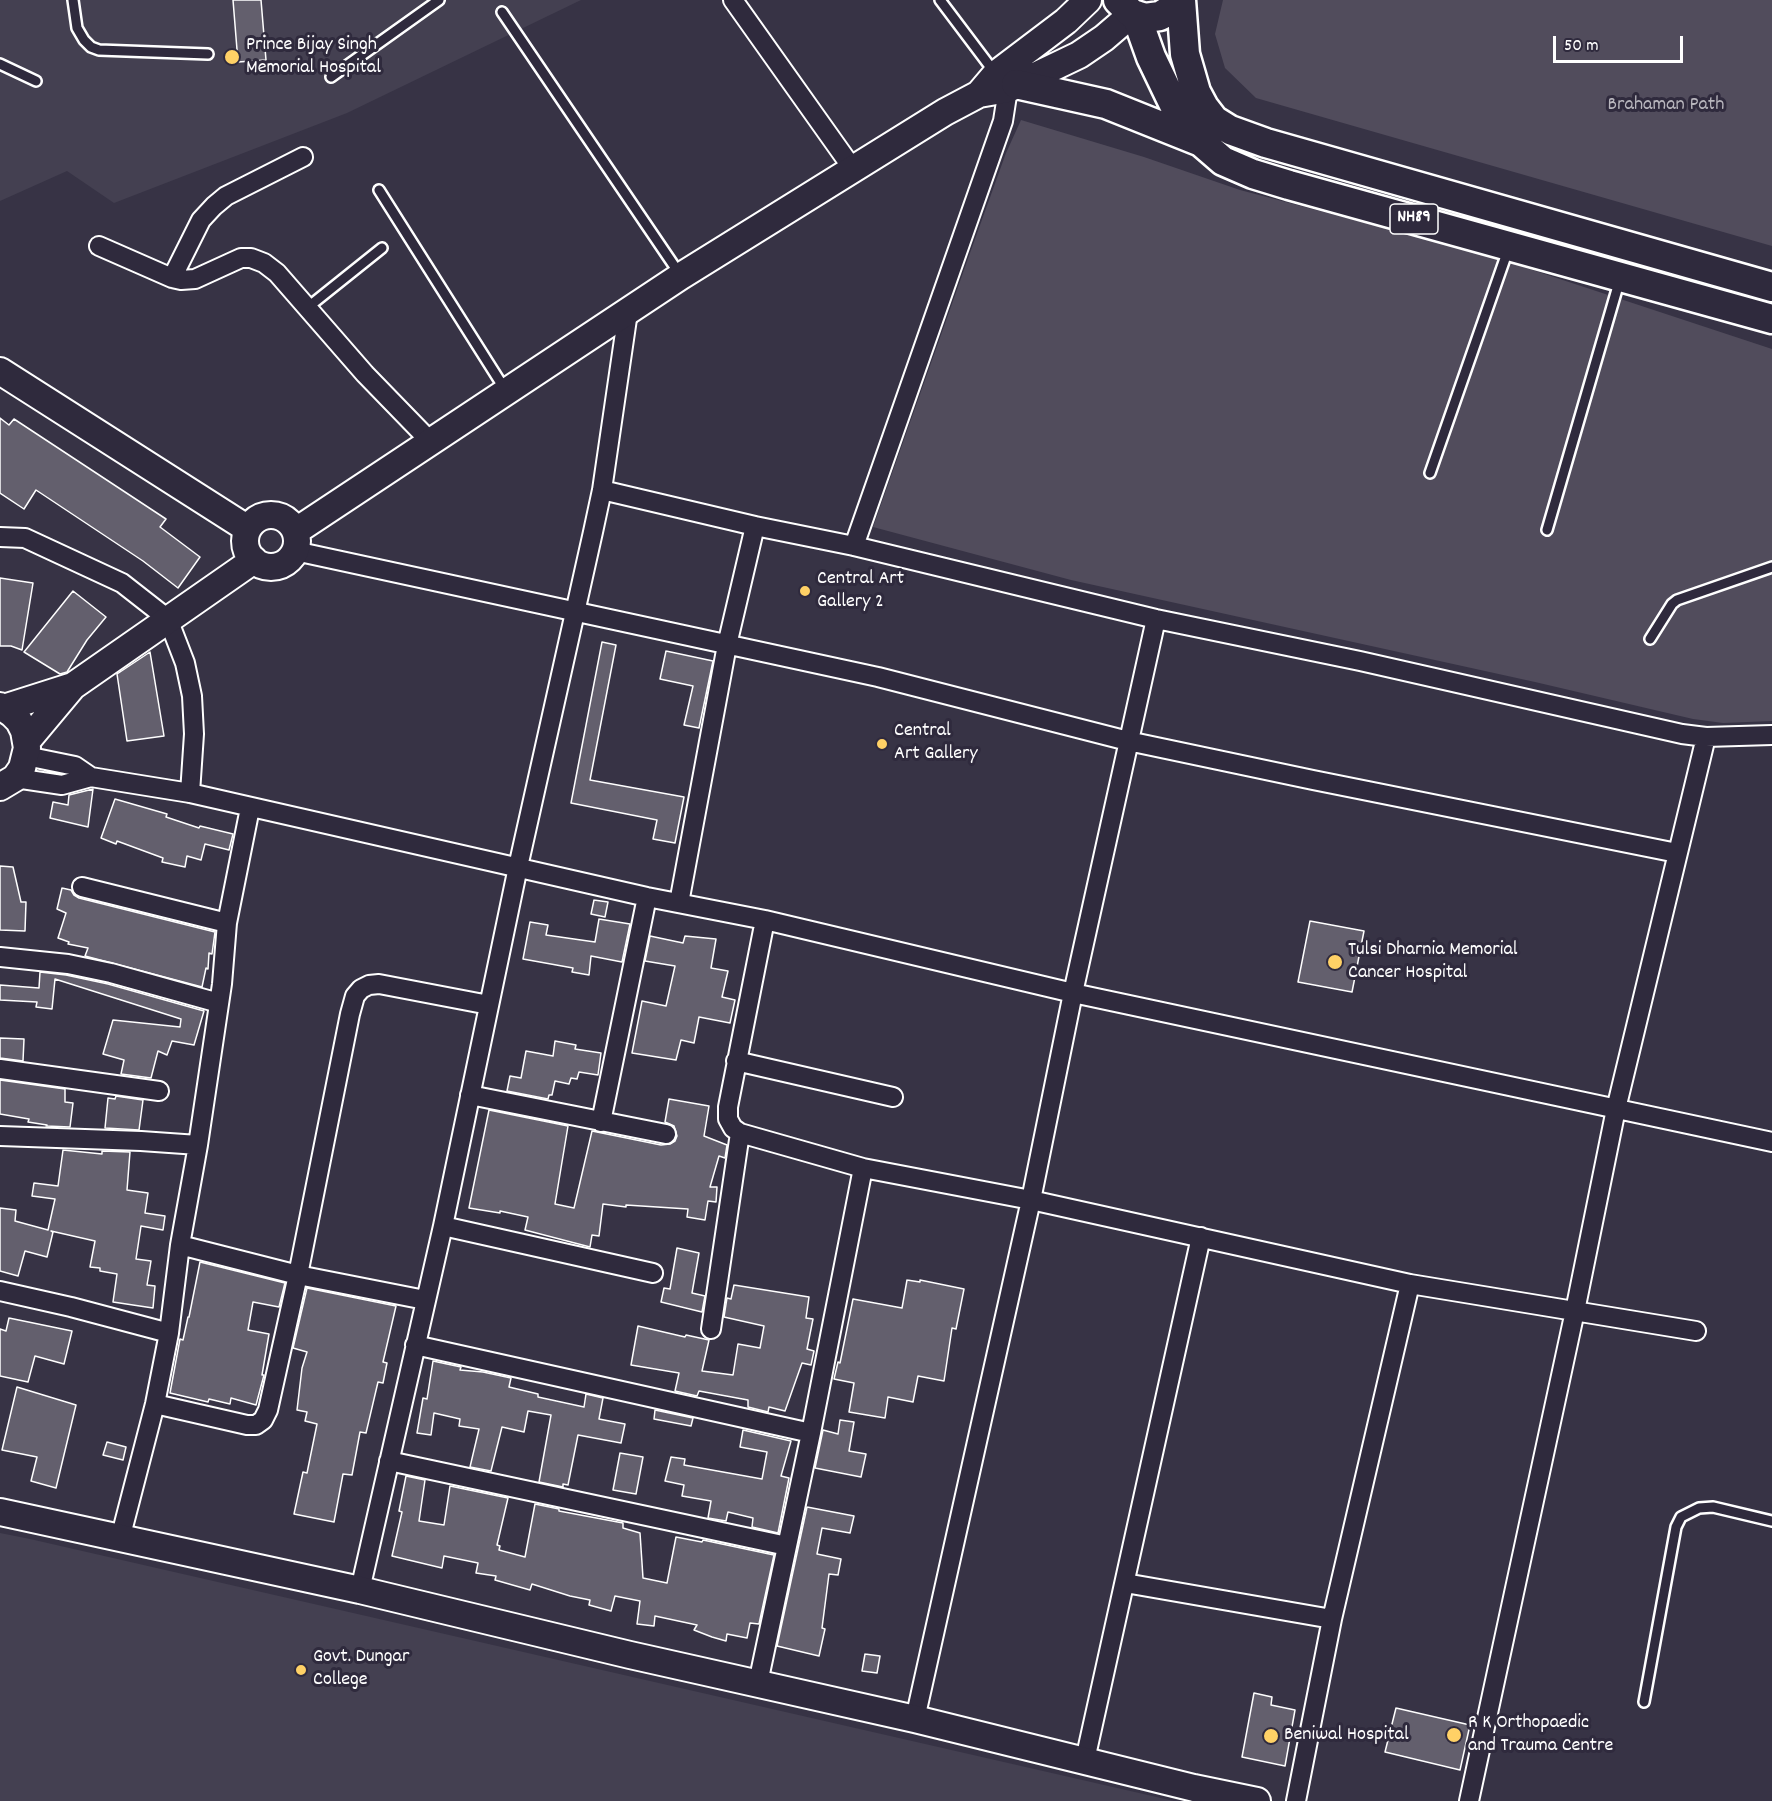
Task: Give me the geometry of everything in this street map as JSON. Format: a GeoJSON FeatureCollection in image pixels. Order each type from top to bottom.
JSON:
{"type":"FeatureCollection","features":[{"type":"Feature","properties":{"kind":"main road","name":"NH89"},"geometry":{"type":"LineString","coordinates":[[1129,10],[1145,18],[1160,16],[1180,0]]}},
{"type":"Feature","properties":{"kind":"main road","name":"NH89"},"geometry":{"type":"LineString","coordinates":[[1180,0],[1185,54],[1196,92],[1214,120],[1230,130],[1278,147],[1772,287]]}},
{"type":"Feature","properties":{"kind":"main road","name":"NH89"},"geometry":{"type":"LineString","coordinates":[[1129,10],[1176,109],[1201,142],[1223,161],[1253,174],[1772,319]]}},
{"type":"Feature","properties":{"kind":"main road"},"geometry":{"type":"LineString","coordinates":[[1007,83],[1106,104],[1201,142]]}},
{"type":"Feature","properties":{"kind":"street"},"geometry":{"type":"LineString","coordinates":[[733,0],[853,169]]}},
{"type":"Feature","properties":{"kind":"street"},"geometry":{"type":"LineString","coordinates":[[854,546],[1003,121],[1007,83],[1088,0]]}},
{"type":"Feature","properties":{"kind":"street"},"geometry":{"type":"LineString","coordinates":[[296,541],[431,442],[681,276],[945,112],[979,94],[1079,55],[1104,38],[1129,10]]}},
{"type":"Feature","properties":{"kind":"street"},"geometry":{"type":"LineString","coordinates":[[172,278],[201,220],[214,206],[226,196],[303,158]]}},
{"type":"Feature","properties":{"kind":"street"},"geometry":{"type":"LineString","coordinates":[[99,246],[181,280],[195,279],[241,258],[264,262],[277,273],[365,374],[431,442]]}},
{"type":"Feature","properties":{"kind":"street"},"geometry":{"type":"LineString","coordinates":[[360,1590],[442,1226],[518,867],[602,490],[628,312]]}},
{"type":"Feature","properties":{"kind":"street"},"geometry":{"type":"LineString","coordinates":[[0,371],[248,529]]}},
{"type":"Feature","properties":{"kind":"street"},"geometry":{"type":"LineString","coordinates":[[602,490],[755,526],[854,546],[1156,619],[1360,661],[1682,734],[1707,737],[1772,735]]}},
{"type":"Feature","properties":{"kind":"street"},"geometry":{"type":"LineString","coordinates":[[272,514],[282,516],[290,522],[296,541],[290,560],[270,567],[254,560],[247,550],[245,540],[248,529],[253,521],[262,516],[272,514]]}},
{"type":"Feature","properties":{"kind":"street"},"geometry":{"type":"LineString","coordinates":[[679,903],[727,645],[755,526]]}},
{"type":"Feature","properties":{"kind":"street"},"geometry":{"type":"LineString","coordinates":[[0,537],[25,538],[122,583],[168,619],[185,663],[192,696],[194,734],[190,793]]}},
{"type":"Feature","properties":{"kind":"street"},"geometry":{"type":"LineString","coordinates":[[296,541],[574,612],[878,676],[1128,741],[1677,853]]}},
{"type":"Feature","properties":{"kind":"street"},"geometry":{"type":"LineString","coordinates":[[2,707],[73,686],[254,560]]}},
{"type":"Feature","properties":{"kind":"street"},"geometry":{"type":"LineString","coordinates":[[915,1719],[1031,1200],[1073,993],[1156,619]]}},
{"type":"Feature","properties":{"kind":"street"},"geometry":{"type":"LineString","coordinates":[[12,774],[73,686]]}},
{"type":"Feature","properties":{"kind":"street"},"geometry":{"type":"LineString","coordinates":[[2,707],[19,721],[12,774]]}},
{"type":"Feature","properties":{"kind":"street"},"geometry":{"type":"LineString","coordinates":[[1469,1801],[1575,1311],[1616,1109],[1707,737]]}},
{"type":"Feature","properties":{"kind":"street"},"geometry":{"type":"LineString","coordinates":[[12,774],[75,765],[91,777],[190,793],[647,897],[765,920],[1073,993],[1772,1142]]}},
{"type":"Feature","properties":{"kind":"street"},"geometry":{"type":"LineString","coordinates":[[120,1539],[155,1404],[169,1333],[180,1245],[198,1145],[219,1003],[227,923],[250,808]]}},
{"type":"Feature","properties":{"kind":"street"},"geometry":{"type":"LineString","coordinates":[[82,887],[227,923]]}},
{"type":"Feature","properties":{"kind":"street"},"geometry":{"type":"LineString","coordinates":[[602,1122],[647,897]]}},
{"type":"Feature","properties":{"kind":"street"},"geometry":{"type":"LineString","coordinates":[[765,920],[728,1107],[728,1119],[733,1128],[740,1133],[863,1168],[1031,1200],[1410,1284],[1696,1331]]}},
{"type":"Feature","properties":{"kind":"street"},"geometry":{"type":"LineString","coordinates":[[0,957],[27,958],[111,973],[219,1003]]}},
{"type":"Feature","properties":{"kind":"street"},"geometry":{"type":"LineString","coordinates":[[155,1404],[247,1425],[256,1425],[263,1420],[268,1410],[298,1275],[350,1014],[361,989],[379,984],[489,1005]]}},
{"type":"Feature","properties":{"kind":"street"},"geometry":{"type":"LineString","coordinates":[[736,1061],[892,1097]]}},
{"type":"Feature","properties":{"kind":"street"},"geometry":{"type":"LineString","coordinates":[[0,1069],[159,1091]]}},
{"type":"Feature","properties":{"kind":"street"},"geometry":{"type":"LineString","coordinates":[[470,1095],[666,1134]]}},
{"type":"Feature","properties":{"kind":"street"},"geometry":{"type":"LineString","coordinates":[[711,1329],[740,1133]]}},
{"type":"Feature","properties":{"kind":"street"},"geometry":{"type":"LineString","coordinates":[[0,1136],[198,1145]]}},
{"type":"Feature","properties":{"kind":"street"},"geometry":{"type":"LineString","coordinates":[[758,1683],[812,1433],[863,1168]]}},
{"type":"Feature","properties":{"kind":"street"},"geometry":{"type":"LineString","coordinates":[[442,1226],[652,1273]]}},
{"type":"Feature","properties":{"kind":"street"},"geometry":{"type":"LineString","coordinates":[[1085,1760],[1201,1237]]}},
{"type":"Feature","properties":{"kind":"street"},"geometry":{"type":"LineString","coordinates":[[180,1245],[298,1275],[425,1300]]}},
{"type":"Feature","properties":{"kind":"street"},"geometry":{"type":"LineString","coordinates":[[1296,1801],[1332,1619],[1410,1284]]}},
{"type":"Feature","properties":{"kind":"street"},"geometry":{"type":"LineString","coordinates":[[0,1291],[169,1333]]}},
{"type":"Feature","properties":{"kind":"street"},"geometry":{"type":"LineString","coordinates":[[415,1345],[812,1433]]}},
{"type":"Feature","properties":{"kind":"street"},"geometry":{"type":"LineString","coordinates":[[389,1461],[787,1546]]}},
{"type":"Feature","properties":{"kind":"street"},"geometry":{"type":"LineString","coordinates":[[0,1512],[360,1590],[630,1655],[915,1719],[1085,1760],[1192,1794],[1257,1801]]}},
{"type":"Feature","properties":{"kind":"street"},"geometry":{"type":"LineString","coordinates":[[1125,1584],[1332,1619]]}},
{"type":"Feature","properties":{"kind":"lane"},"geometry":{"type":"LineString","coordinates":[[73,0],[77,28],[91,47],[99,50],[208,54]]}},
{"type":"Feature","properties":{"kind":"lane"},"geometry":{"type":"LineString","coordinates":[[331,77],[439,0]]}},
{"type":"Feature","properties":{"kind":"lane"},"geometry":{"type":"LineString","coordinates":[[940,0],[1007,83]]}},
{"type":"Feature","properties":{"kind":"lane"},"geometry":{"type":"LineString","coordinates":[[502,12],[681,276]]}},
{"type":"Feature","properties":{"kind":"lane"},"geometry":{"type":"LineString","coordinates":[[0,64],[36,81]]}},
{"type":"Feature","properties":{"kind":"lane"},"geometry":{"type":"LineString","coordinates":[[379,190],[506,391]]}},
{"type":"Feature","properties":{"kind":"lane"},"geometry":{"type":"LineString","coordinates":[[1431,473],[1510,245]]}},
{"type":"Feature","properties":{"kind":"lane"},"geometry":{"type":"LineString","coordinates":[[307,309],[382,248]]}},
{"type":"Feature","properties":{"kind":"lane"},"geometry":{"type":"LineString","coordinates":[[1546,530],[1621,277]]}},
{"type":"Feature","properties":{"kind":"lane"},"geometry":{"type":"LineString","coordinates":[[1650,639],[1672,604],[1677,600],[1772,567]]}},
{"type":"Feature","properties":{"kind":"lane"},"geometry":{"type":"LineString","coordinates":[[1644,1702],[1676,1527],[1681,1517],[1699,1508],[1713,1507],[1772,1521]]}},
{"type":"Feature","properties":{"kind":"shaded area","name":"Prince Bijay Singh Memorial Hospital"},"geometry":{"type":"Polygon","coordinates":[[[0,0],[581,0],[347,113],[114,203],[67,171],[0,201],[0,0]]]}},
{"type":"Feature","properties":{"kind":"shaded area","name":"Govt. Dungar College"},"geometry":{"type":"Polygon","coordinates":[[[0,1533],[30,1539],[1174,1801],[0,1801],[0,1533]]]}},
{"type":"Feature","properties":{"kind":"green space","name":"Brahaman Path"},"geometry":{"type":"Polygon","coordinates":[[[1223,0],[1772,0],[1772,246],[1256,98],[1225,68],[1215,34],[1223,0]]]}},
{"type":"Feature","properties":{"kind":"green space"},"geometry":{"type":"Polygon","coordinates":[[[1021,120],[1144,157],[1240,190],[1484,254],[1772,349],[1772,721],[1723,723],[1693,719],[1071,580],[873,527],[1006,153],[1021,120]]]}},
{"type":"Feature","properties":{"kind":"building"},"geometry":{"type":"Polygon","coordinates":[[[233,0],[261,0],[266,60],[238,62],[233,0]]]}},
{"type":"Feature","properties":{"kind":"building"},"geometry":{"type":"Polygon","coordinates":[[[0,418],[9,425],[14,419],[166,519],[160,527],[200,557],[178,588],[143,561],[36,490],[24,509],[0,493],[0,418]]]}},
{"type":"Feature","properties":{"kind":"building"},"geometry":{"type":"Polygon","coordinates":[[[0,578],[33,583],[22,650],[11,646],[0,646],[0,578]]]}},
{"type":"Feature","properties":{"kind":"building"},"geometry":{"type":"Polygon","coordinates":[[[73,591],[106,617],[87,640],[67,672],[60,674],[24,652],[73,591]]]}},
{"type":"Feature","properties":{"kind":"building"},"geometry":{"type":"Polygon","coordinates":[[[602,642],[616,645],[590,780],[684,797],[675,843],[653,839],[657,820],[571,803],[602,642]]]}},
{"type":"Feature","properties":{"kind":"building"},"geometry":{"type":"Polygon","coordinates":[[[666,651],[713,661],[699,728],[684,725],[693,686],[660,679],[666,651]]]}},
{"type":"Feature","properties":{"kind":"building"},"geometry":{"type":"Polygon","coordinates":[[[150,652],[164,736],[127,741],[117,674],[150,652]]]}},
{"type":"Feature","properties":{"kind":"building"},"geometry":{"type":"Polygon","coordinates":[[[93,789],[88,827],[50,818],[53,802],[68,805],[69,795],[93,789]]]}},
{"type":"Feature","properties":{"kind":"building"},"geometry":{"type":"Polygon","coordinates":[[[115,799],[167,814],[166,817],[199,828],[200,826],[233,834],[229,850],[205,844],[201,860],[187,856],[185,867],[162,862],[163,858],[117,841],[116,844],[101,838],[115,799]]]}},
{"type":"Feature","properties":{"kind":"building"},"geometry":{"type":"Polygon","coordinates":[[[0,866],[13,867],[21,902],[26,902],[25,931],[0,930],[0,866]]]}},
{"type":"Feature","properties":{"kind":"building"},"geometry":{"type":"Polygon","coordinates":[[[62,888],[71,890],[79,898],[215,932],[212,954],[209,953],[208,969],[206,968],[202,987],[85,956],[88,948],[68,944],[69,942],[58,938],[66,913],[57,909],[62,888]]]}},
{"type":"Feature","properties":{"kind":"building"},"geometry":{"type":"Polygon","coordinates":[[[594,900],[608,902],[605,917],[591,914],[594,900]]]}},
{"type":"Feature","properties":{"kind":"building"},"geometry":{"type":"Polygon","coordinates":[[[599,919],[630,924],[622,962],[591,956],[589,975],[572,972],[573,968],[523,959],[530,922],[548,925],[546,935],[595,942],[599,919]]]}},
{"type":"Feature","properties":{"kind":"building"},"geometry":{"type":"Polygon","coordinates":[[[1310,921],[1364,931],[1352,992],[1298,982],[1310,921]]]}},
{"type":"Feature","properties":{"kind":"building"},"geometry":{"type":"Polygon","coordinates":[[[650,936],[683,943],[685,936],[716,939],[711,968],[728,971],[722,997],[735,1000],[730,1023],[699,1017],[694,1043],[681,1040],[676,1060],[632,1053],[642,1001],[666,1006],[675,966],[645,961],[650,936]]]}},
{"type":"Feature","properties":{"kind":"building"},"geometry":{"type":"Polygon","coordinates":[[[40,972],[108,984],[204,1011],[194,1045],[172,1041],[167,1055],[158,1051],[151,1078],[121,1074],[124,1060],[103,1054],[113,1020],[180,1027],[181,1019],[55,979],[52,1009],[36,1007],[37,1002],[0,1000],[0,985],[39,988],[40,972]]]}},
{"type":"Feature","properties":{"kind":"building"},"geometry":{"type":"Polygon","coordinates":[[[0,1038],[24,1039],[23,1061],[0,1058],[0,1038]]]}},
{"type":"Feature","properties":{"kind":"building"},"geometry":{"type":"Polygon","coordinates":[[[555,1041],[576,1045],[575,1049],[601,1053],[598,1075],[579,1072],[577,1079],[571,1078],[569,1084],[555,1081],[552,1095],[549,1095],[548,1099],[507,1091],[510,1076],[521,1078],[526,1051],[553,1056],[555,1041]]]}},
{"type":"Feature","properties":{"kind":"building"},"geometry":{"type":"Polygon","coordinates":[[[0,1080],[65,1089],[65,1102],[73,1103],[70,1127],[46,1126],[28,1122],[29,1119],[0,1114],[0,1080]]]}},
{"type":"Feature","properties":{"kind":"building"},"geometry":{"type":"Polygon","coordinates":[[[116,1096],[143,1100],[139,1130],[105,1128],[108,1098],[115,1099],[116,1096]]]}},
{"type":"Feature","properties":{"kind":"building"},"geometry":{"type":"Polygon","coordinates":[[[669,1099],[709,1106],[704,1136],[727,1145],[725,1158],[719,1156],[710,1187],[717,1187],[716,1202],[708,1201],[705,1220],[687,1217],[688,1209],[603,1204],[599,1236],[592,1235],[590,1247],[525,1230],[528,1217],[469,1208],[489,1110],[568,1126],[555,1204],[574,1208],[592,1131],[661,1145],[670,1144],[677,1136],[674,1126],[665,1122],[669,1099]]]}},
{"type":"Feature","properties":{"kind":"building"},"geometry":{"type":"Polygon","coordinates":[[[63,1150],[102,1154],[102,1151],[130,1152],[127,1190],[148,1193],[145,1213],[165,1216],[163,1230],[141,1226],[136,1259],[151,1261],[147,1285],[155,1286],[153,1308],[113,1302],[117,1274],[90,1267],[95,1241],[51,1231],[53,1232],[47,1257],[25,1251],[18,1276],[0,1271],[0,1208],[16,1210],[15,1221],[48,1230],[55,1199],[32,1196],[34,1183],[58,1186],[63,1150]]]}},
{"type":"Feature","properties":{"kind":"building"},"geometry":{"type":"Polygon","coordinates":[[[677,1248],[699,1253],[692,1293],[705,1296],[702,1312],[661,1302],[664,1288],[670,1289],[677,1248]]]}},
{"type":"Feature","properties":{"kind":"building"},"geometry":{"type":"Polygon","coordinates":[[[200,1262],[285,1283],[279,1307],[253,1302],[248,1330],[269,1334],[262,1375],[264,1375],[256,1405],[231,1398],[230,1404],[209,1399],[208,1402],[170,1393],[180,1339],[183,1340],[189,1317],[200,1262]]]}},
{"type":"Feature","properties":{"kind":"building"},"geometry":{"type":"Polygon","coordinates":[[[907,1280],[920,1282],[920,1280],[964,1289],[956,1329],[952,1328],[944,1381],[918,1376],[913,1402],[888,1397],[885,1418],[849,1412],[854,1383],[834,1379],[838,1362],[840,1363],[853,1299],[902,1308],[907,1280]]]}},
{"type":"Feature","properties":{"kind":"building"},"geometry":{"type":"Polygon","coordinates":[[[734,1285],[809,1297],[806,1318],[813,1319],[807,1349],[814,1351],[811,1365],[802,1363],[785,1411],[769,1407],[768,1412],[748,1407],[748,1400],[699,1391],[697,1396],[675,1391],[679,1373],[631,1365],[638,1326],[709,1340],[702,1371],[733,1375],[738,1344],[760,1348],[764,1326],[724,1317],[727,1298],[731,1299],[734,1285]]]}},
{"type":"Feature","properties":{"kind":"building"},"geometry":{"type":"Polygon","coordinates":[[[307,1288],[396,1306],[383,1362],[387,1363],[383,1383],[378,1382],[366,1433],[360,1432],[352,1475],[343,1474],[334,1522],[294,1514],[303,1472],[307,1473],[317,1424],[305,1421],[307,1412],[297,1410],[302,1368],[307,1352],[293,1348],[307,1288]]]}},
{"type":"Feature","properties":{"kind":"building"},"geometry":{"type":"Polygon","coordinates":[[[9,1318],[72,1331],[64,1364],[35,1356],[28,1382],[0,1376],[0,1329],[6,1331],[9,1318]]]}},
{"type":"Feature","properties":{"kind":"building"},"geometry":{"type":"Polygon","coordinates":[[[433,1361],[461,1367],[460,1370],[511,1378],[509,1387],[538,1394],[538,1397],[584,1407],[586,1394],[603,1398],[599,1419],[625,1424],[621,1443],[578,1435],[568,1485],[563,1484],[563,1487],[539,1482],[551,1415],[528,1411],[524,1432],[502,1427],[491,1471],[470,1467],[479,1429],[459,1426],[460,1419],[434,1413],[431,1435],[417,1433],[423,1398],[427,1399],[433,1361]]]}},
{"type":"Feature","properties":{"kind":"building"},"geometry":{"type":"Polygon","coordinates":[[[17,1387],[76,1405],[56,1488],[31,1481],[37,1457],[2,1450],[17,1387]]]}},
{"type":"Feature","properties":{"kind":"building"},"geometry":{"type":"Polygon","coordinates":[[[655,1410],[693,1418],[691,1426],[654,1419],[655,1410]]]}},
{"type":"Feature","properties":{"kind":"building"},"geometry":{"type":"Polygon","coordinates":[[[840,1420],[854,1422],[849,1451],[866,1454],[861,1477],[815,1468],[823,1430],[838,1434],[840,1420]]]}},
{"type":"Feature","properties":{"kind":"building"},"geometry":{"type":"Polygon","coordinates":[[[743,1430],[791,1441],[781,1476],[789,1478],[778,1533],[752,1527],[753,1518],[728,1512],[726,1521],[708,1518],[711,1501],[682,1496],[684,1485],[665,1481],[671,1457],[685,1459],[684,1465],[762,1479],[767,1452],[740,1447],[743,1430]]]}},
{"type":"Feature","properties":{"kind":"building"},"geometry":{"type":"Polygon","coordinates":[[[107,1442],[126,1447],[123,1460],[103,1455],[107,1442]]]}},
{"type":"Feature","properties":{"kind":"building"},"geometry":{"type":"Polygon","coordinates":[[[620,1453],[643,1457],[636,1494],[613,1490],[620,1453]]]}},
{"type":"Feature","properties":{"kind":"building"},"geometry":{"type":"Polygon","coordinates":[[[406,1476],[425,1480],[419,1521],[444,1525],[450,1486],[508,1498],[497,1545],[500,1546],[499,1550],[525,1557],[535,1504],[623,1523],[623,1528],[640,1533],[643,1578],[667,1583],[676,1537],[702,1542],[703,1540],[774,1555],[759,1624],[750,1623],[747,1638],[727,1634],[726,1641],[694,1630],[697,1625],[655,1616],[654,1626],[637,1624],[640,1601],[615,1596],[611,1611],[589,1605],[590,1600],[532,1584],[530,1590],[495,1580],[496,1576],[476,1573],[478,1563],[444,1556],[442,1568],[392,1556],[402,1512],[399,1511],[406,1476]]]}},
{"type":"Feature","properties":{"kind":"building"},"geometry":{"type":"Polygon","coordinates":[[[807,1507],[854,1516],[850,1533],[822,1528],[817,1554],[841,1559],[838,1575],[829,1574],[822,1628],[825,1629],[819,1656],[777,1646],[807,1507]]]}},
{"type":"Feature","properties":{"kind":"building"},"geometry":{"type":"Polygon","coordinates":[[[865,1654],[880,1656],[877,1673],[862,1671],[865,1654]]]}},
{"type":"Feature","properties":{"kind":"building"},"geometry":{"type":"Polygon","coordinates":[[[1254,1693],[1272,1697],[1271,1705],[1295,1710],[1285,1766],[1242,1757],[1254,1693]]]}},
{"type":"Feature","properties":{"kind":"building"},"geometry":{"type":"Polygon","coordinates":[[[1396,1708],[1470,1725],[1460,1770],[1385,1752],[1396,1708]]]}},
{"type":"Feature","properties":{"kind":"place","name":"Prince Bijay Singh Memorial Hospital"},"geometry":{"type":"Point","coordinates":[232,57]}},
{"type":"Feature","properties":{"kind":"place","name":"Central Art Gallery 2"},"geometry":{"type":"Point","coordinates":[805,591]}},
{"type":"Feature","properties":{"kind":"place","name":"Central Art Gallery"},"geometry":{"type":"Point","coordinates":[882,744]}},
{"type":"Feature","properties":{"kind":"place","name":"Tulsi Dharnia Memorial Cancer Hospital"},"geometry":{"type":"Point","coordinates":[1335,962]}},
{"type":"Feature","properties":{"kind":"place","name":"Govt. Dungar College"},"geometry":{"type":"Point","coordinates":[301,1670]}},
{"type":"Feature","properties":{"kind":"place","name":"R K Orthopaedic and Trauma Centre"},"geometry":{"type":"Point","coordinates":[1454,1735]}},
{"type":"Feature","properties":{"kind":"place","name":"Beniwal Hospital"},"geometry":{"type":"Point","coordinates":[1271,1736]}}]}
